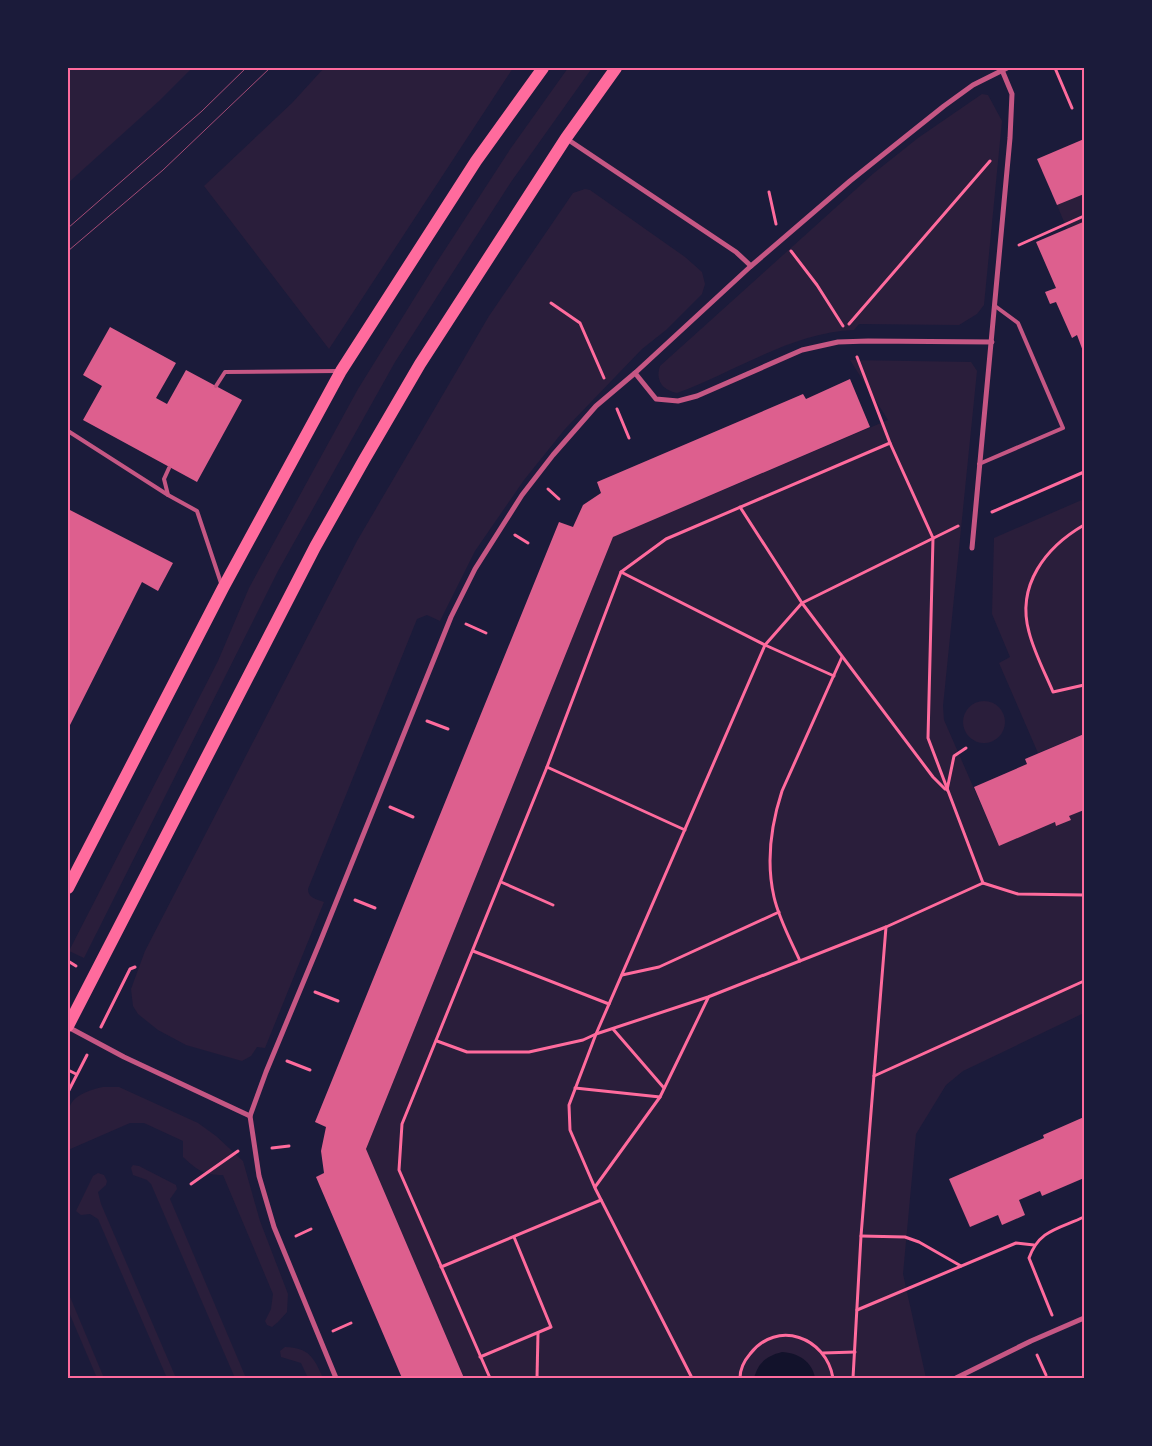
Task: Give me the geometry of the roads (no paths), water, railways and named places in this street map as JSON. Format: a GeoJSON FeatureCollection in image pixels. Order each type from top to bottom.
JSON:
{"type":"FeatureCollection","features":[{"type":"Feature","properties":{"kind":"main road"},"geometry":{"type":"LineString","coordinates":[[68,888],[223,588],[341,371],[476,161],[542,68]]}},
{"type":"Feature","properties":{"kind":"main road"},"geometry":{"type":"LineString","coordinates":[[68,1026],[315,547],[364,460],[420,364],[566,138],[616,68]]}},
{"type":"Feature","properties":{"kind":"street"},"geometry":{"type":"LineString","coordinates":[[336,1378],[274,1227],[259,1176],[250,1116],[451,617],[475,568],[522,495],[553,455],[596,406],[635,373],[751,266],[850,181],[944,106],[974,85],[1005,69],[1012,94],[1010,138],[972,548]]}},
{"type":"Feature","properties":{"kind":"street"},"geometry":{"type":"LineString","coordinates":[[566,138],[736,252],[751,266]]}},
{"type":"Feature","properties":{"kind":"street"},"geometry":{"type":"LineString","coordinates":[[635,373],[656,399],[678,401],[697,396],[802,350],[851,341],[992,342]]}},
{"type":"Feature","properties":{"kind":"street"},"geometry":{"type":"LineString","coordinates":[[68,1026],[118,1054],[250,1116]]}},
{"type":"Feature","properties":{"kind":"street"},"geometry":{"type":"LineString","coordinates":[[956,1378],[997,1357],[1084,1318]]}},
{"type":"Feature","properties":{"kind":"lane"},"geometry":{"type":"LineString","coordinates":[[979,464],[1062,428],[1018,323],[995,306]]}},
{"type":"Feature","properties":{"kind":"lane"},"geometry":{"type":"LineString","coordinates":[[216,386],[225,372],[341,371]]}},
{"type":"Feature","properties":{"kind":"lane"},"geometry":{"type":"LineString","coordinates":[[68,431],[196,511],[223,588]]}},
{"type":"Feature","properties":{"kind":"lane"},"geometry":{"type":"LineString","coordinates":[[168,495],[164,479],[169,468]]}},
{"type":"Feature","properties":{"kind":"tram line"},"geometry":{"type":"LineString","coordinates":[[68,228],[202,111],[246,68]]}},
{"type":"Feature","properties":{"kind":"tram line"},"geometry":{"type":"LineString","coordinates":[[68,251],[163,170],[270,68]]}}]}
